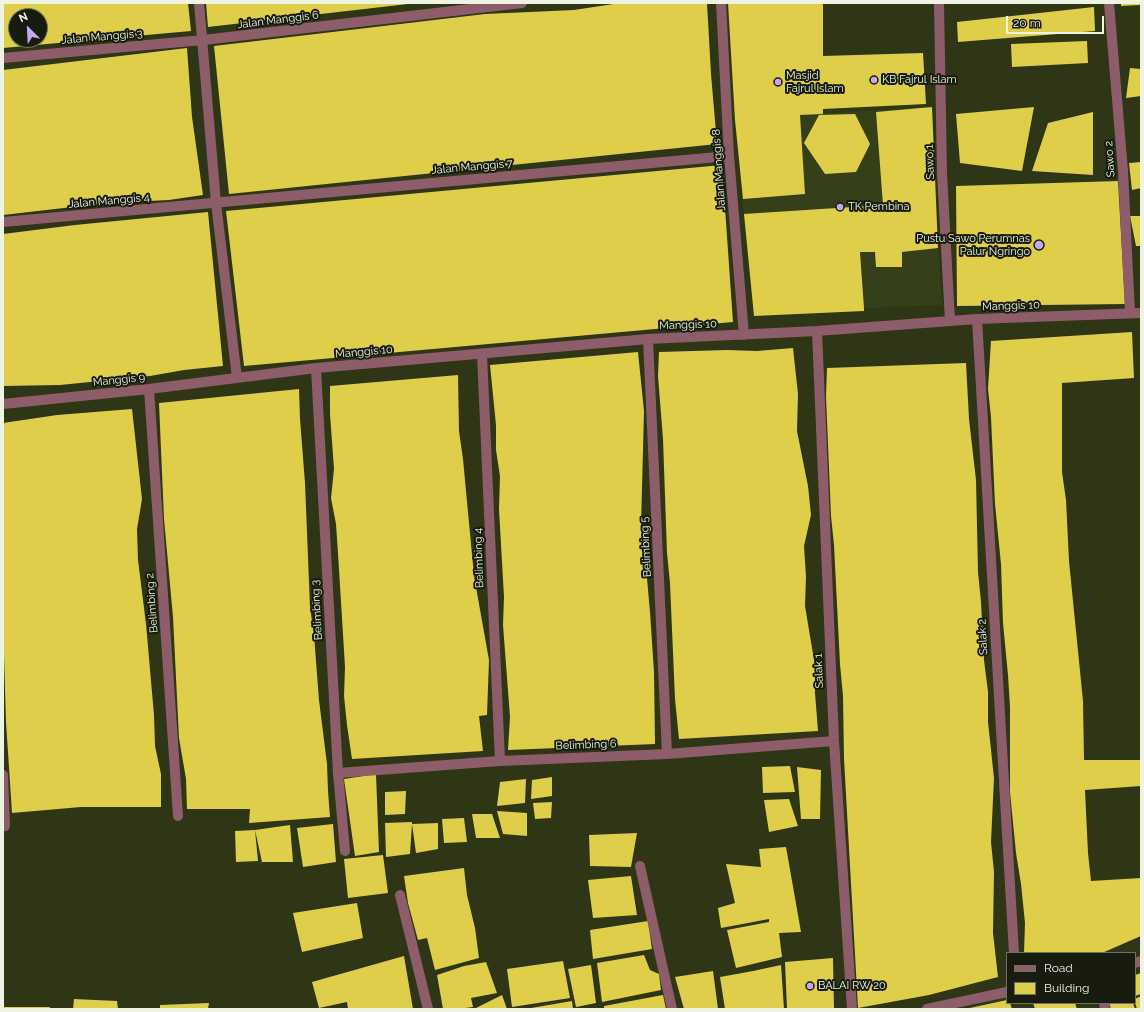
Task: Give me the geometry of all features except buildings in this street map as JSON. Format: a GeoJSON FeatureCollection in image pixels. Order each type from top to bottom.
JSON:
{"type":"FeatureCollection","features":[{"type":"Feature","properties":{"kind":"street"},"geometry":{"type":"LineString","coordinates":[[199,3],[216,203],[237,378]]}},
{"type":"Feature","properties":{"kind":"street","name":"Jalan Manggis 6"},"geometry":{"type":"LineString","coordinates":[[203,40],[522,3]]}},
{"type":"Feature","properties":{"kind":"street","name":"Jalan Manggis 8"},"geometry":{"type":"LineString","coordinates":[[721,3],[729,156],[744,335]]}},
{"type":"Feature","properties":{"kind":"street","name":"Sawo 1"},"geometry":{"type":"LineString","coordinates":[[939,3],[942,173],[950,321]]}},
{"type":"Feature","properties":{"kind":"street","name":"Sawo 2"},"geometry":{"type":"LineString","coordinates":[[1109,3],[1123,170],[1130,313]]}},
{"type":"Feature","properties":{"kind":"street","name":"Jalan Manggis 3"},"geometry":{"type":"LineString","coordinates":[[3,58],[203,40]]}},
{"type":"Feature","properties":{"kind":"street","name":"Jalan Manggis 7"},"geometry":{"type":"LineString","coordinates":[[216,203],[729,156]]}},
{"type":"Feature","properties":{"kind":"street","name":"Jalan Manggis 4"},"geometry":{"type":"LineString","coordinates":[[3,222],[216,203]]}},
{"type":"Feature","properties":{"kind":"street","name":"Manggis 10"},"geometry":{"type":"LineString","coordinates":[[237,378],[316,368],[648,339],[817,331],[977,319],[1141,313]]}},
{"type":"Feature","properties":{"kind":"street","name":"Salak 2"},"geometry":{"type":"LineString","coordinates":[[977,319],[1014,952]]}},
{"type":"Feature","properties":{"kind":"street","name":"Salak 1"},"geometry":{"type":"LineString","coordinates":[[817,331],[834,741],[852,1009]]}},
{"type":"Feature","properties":{"kind":"street","name":"Belimbing 5"},"geometry":{"type":"LineString","coordinates":[[648,339],[667,754]]}},
{"type":"Feature","properties":{"kind":"street","name":"Belimbing 4"},"geometry":{"type":"LineString","coordinates":[[482,354],[500,761]]}},
{"type":"Feature","properties":{"kind":"street","name":"Belimbing 3"},"geometry":{"type":"LineString","coordinates":[[316,368],[338,773],[345,851]]}},
{"type":"Feature","properties":{"kind":"street","name":"Manggis 9"},"geometry":{"type":"LineString","coordinates":[[3,404],[149,389],[237,378]]}},
{"type":"Feature","properties":{"kind":"street","name":"Belimbing 2"},"geometry":{"type":"LineString","coordinates":[[149,389],[178,816]]}},
{"type":"Feature","properties":{"kind":"street","name":"Belimbing 6"},"geometry":{"type":"LineString","coordinates":[[338,773],[500,761],[667,754],[834,741]]}},
{"type":"Feature","properties":{"kind":"street"},"geometry":{"type":"LineString","coordinates":[[3,775],[6,826]]}},
{"type":"Feature","properties":{"kind":"street"},"geometry":{"type":"LineString","coordinates":[[640,866],[672,1009]]}},
{"type":"Feature","properties":{"kind":"street"},"geometry":{"type":"LineString","coordinates":[[400,895],[428,1009]]}},
{"type":"Feature","properties":{"kind":"street"},"geometry":{"type":"LineString","coordinates":[[927,1009],[1006,992]]}},
{"type":"Feature","properties":{"kind":"shaded area","name":"TK Pembina"},"geometry":{"type":"Polygon","coordinates":[[[932,107],[942,305],[864,308],[860,252],[748,258],[735,119],[932,107]]]}},
{"type":"Feature","properties":{"kind":"place","name":"KB Fajrul Islam"},"geometry":{"type":"Point","coordinates":[874,80]}},
{"type":"Feature","properties":{"kind":"place","name":"Masjid Fajrul Islam"},"geometry":{"type":"Point","coordinates":[778,82]}},
{"type":"Feature","properties":{"kind":"place","name":"TK Pembina"},"geometry":{"type":"Point","coordinates":[840,207]}},
{"type":"Feature","properties":{"kind":"place","name":"Pustu Sawo Perumnas Palur Ngringo"},"geometry":{"type":"Point","coordinates":[1039,245]}},
{"type":"Feature","properties":{"kind":"place","name":"BALAI RW 20"},"geometry":{"type":"Point","coordinates":[810,986]}}]}
